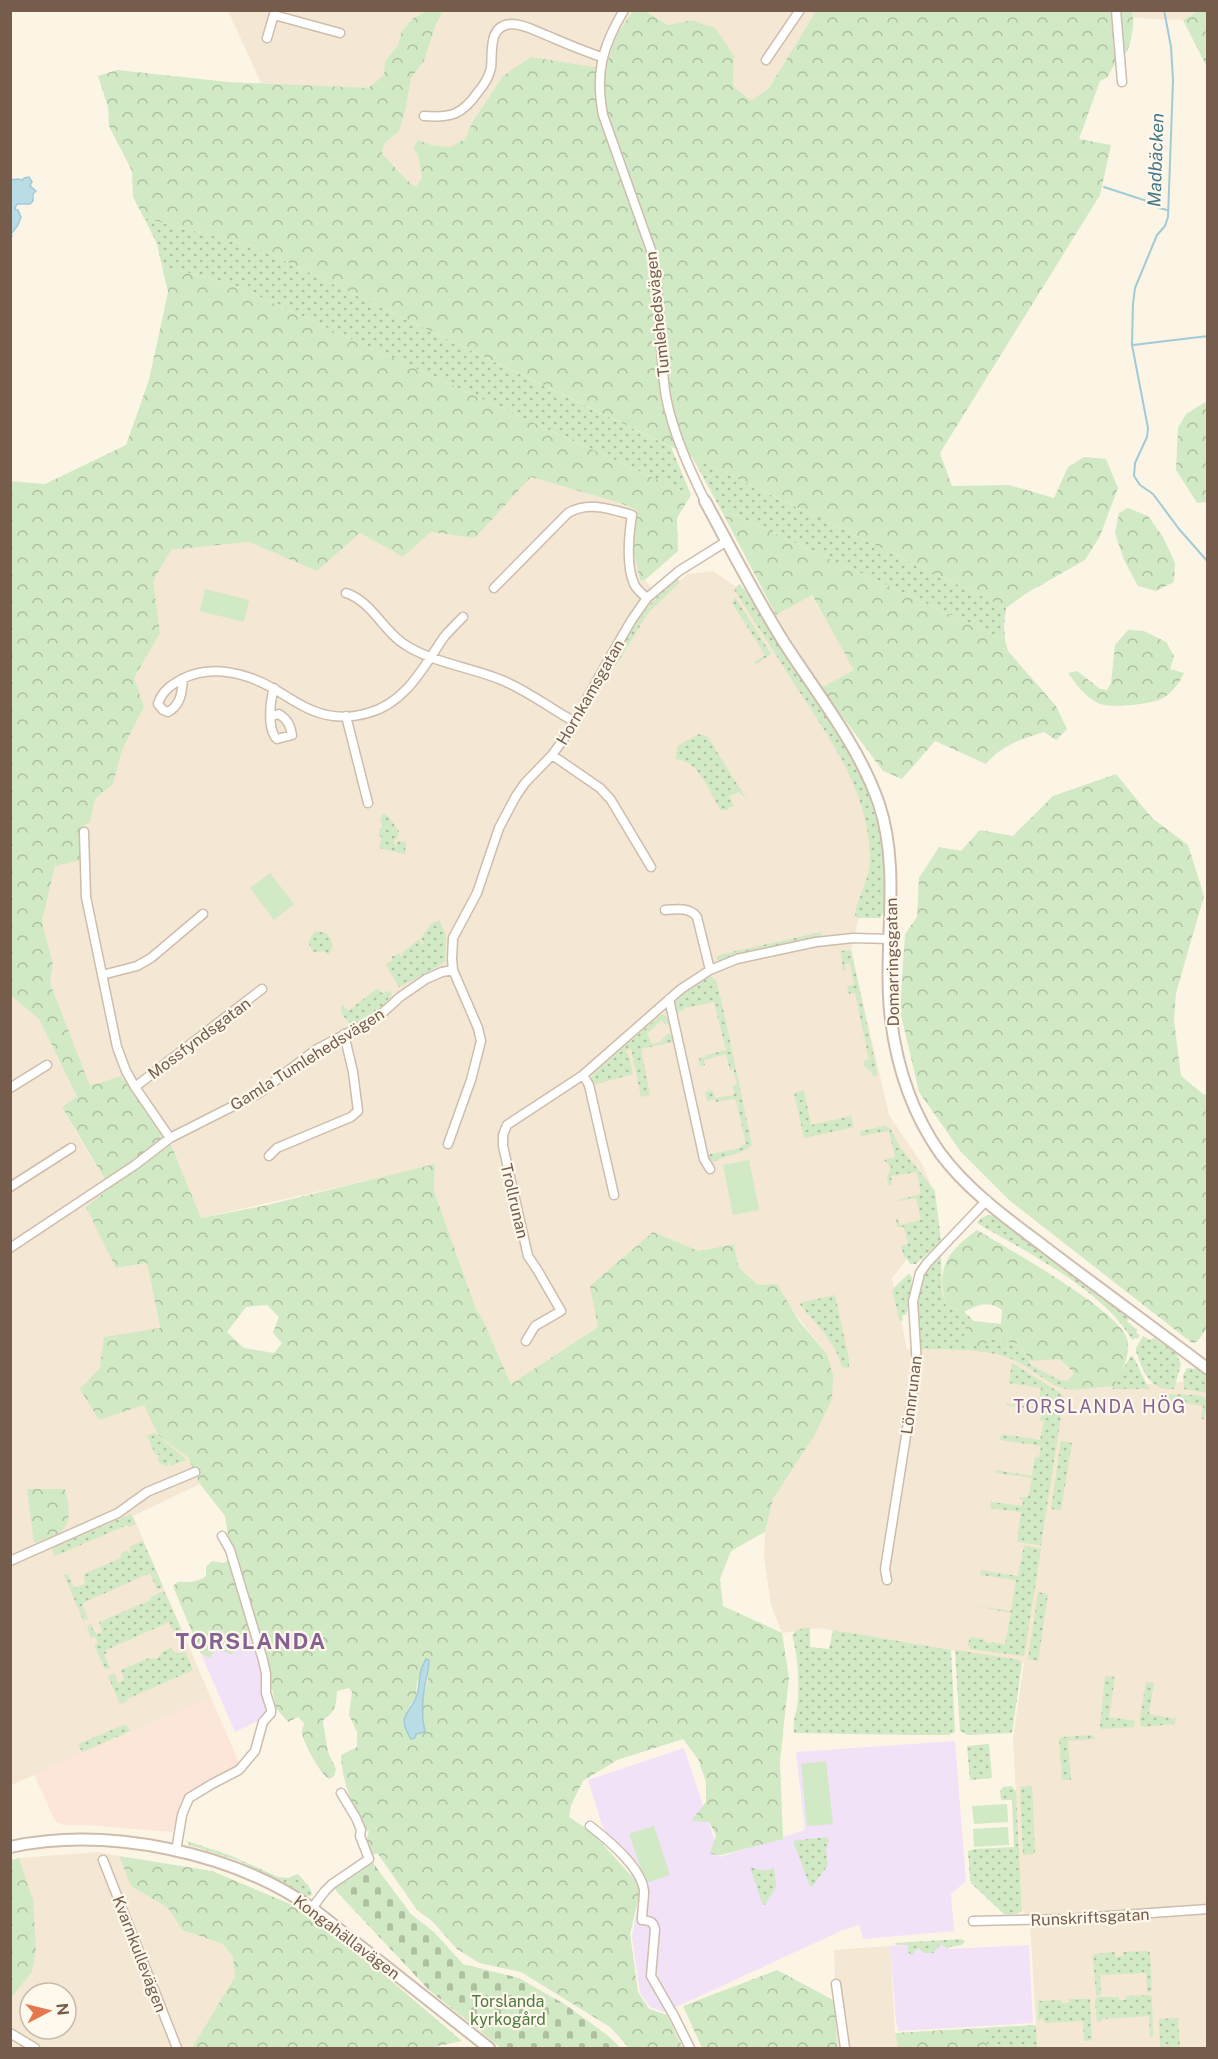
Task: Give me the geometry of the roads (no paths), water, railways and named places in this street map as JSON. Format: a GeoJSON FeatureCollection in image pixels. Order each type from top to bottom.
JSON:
{"type":"FeatureCollection","features":[{"type":"Feature","properties":{"kind":"street","name":"Tumlehedsvägen"},"geometry":{"type":"LineString","coordinates":[[624,10],[614,26],[602,57],[599,88],[603,115],[645,229],[656,271],[664,382],[668,406],[684,457],[705,501]]}},
{"type":"Feature","properties":{"kind":"street"},"geometry":{"type":"LineString","coordinates":[[766,60],[800,10]]}},
{"type":"Feature","properties":{"kind":"street"},"geometry":{"type":"LineString","coordinates":[[1116,10],[1122,82]]}},
{"type":"Feature","properties":{"kind":"street"},"geometry":{"type":"LineString","coordinates":[[267,38],[275,13],[340,33]]}},
{"type":"Feature","properties":{"kind":"street"},"geometry":{"type":"LineString","coordinates":[[424,117],[450,116],[465,108],[488,78],[491,66],[491,45],[495,35],[508,24],[526,26],[602,57]]}},
{"type":"Feature","properties":{"kind":"street","name":"Domarringsgatan"},"geometry":{"type":"LineString","coordinates":[[705,501],[784,642],[859,759],[873,789],[884,825],[891,861],[890,1010],[893,1039],[915,1111],[955,1172],[1035,1239],[1208,1369]]}},
{"type":"Feature","properties":{"kind":"street"},"geometry":{"type":"LineString","coordinates":[[494,588],[568,513],[579,507],[595,506],[632,515],[629,548],[633,580],[639,591],[647,598]]}},
{"type":"Feature","properties":{"kind":"street","name":"Hornkamsgatan"},"geometry":{"type":"LineString","coordinates":[[453,970],[453,938],[477,893],[499,828],[516,796],[552,755],[574,722],[631,621],[647,598],[679,571],[727,541]]}},
{"type":"Feature","properties":{"kind":"street"},"geometry":{"type":"LineString","coordinates":[[346,592],[364,601],[408,647],[507,682],[574,722]]}},
{"type":"Feature","properties":{"kind":"street"},"geometry":{"type":"LineString","coordinates":[[183,679],[198,673],[225,672],[246,676],[274,688],[313,711],[325,715],[346,716],[371,712],[391,703],[406,690],[446,635],[463,617]]}},
{"type":"Feature","properties":{"kind":"street"},"geometry":{"type":"LineString","coordinates":[[272,716],[269,704],[274,688]]}},
{"type":"Feature","properties":{"kind":"street"},"geometry":{"type":"LineString","coordinates":[[346,716],[368,803]]}},
{"type":"Feature","properties":{"kind":"street"},"geometry":{"type":"LineString","coordinates":[[552,755],[600,788],[611,800],[651,867]]}},
{"type":"Feature","properties":{"kind":"street","name":"Mossfyndsgatan"},"geometry":{"type":"LineString","coordinates":[[84,832],[86,897],[117,1047],[135,1087],[170,1138]]}},
{"type":"Feature","properties":{"kind":"street"},"geometry":{"type":"LineString","coordinates":[[665,910],[679,909],[694,912],[710,970]]}},
{"type":"Feature","properties":{"kind":"street"},"geometry":{"type":"LineString","coordinates":[[102,975],[117,973],[141,964],[203,914]]}},
{"type":"Feature","properties":{"kind":"street","name":"Trollrunan"},"geometry":{"type":"LineString","coordinates":[[526,1341],[535,1326],[561,1311],[528,1256],[502,1146],[507,1125],[583,1075],[669,999],[710,970],[737,959],[816,942],[853,938],[890,939]]}},
{"type":"Feature","properties":{"kind":"street"},"geometry":{"type":"LineString","coordinates":[[448,1144],[481,1041],[478,1028],[453,970]]}},
{"type":"Feature","properties":{"kind":"street","name":"Gamla Tumlehedsvägen"},"geometry":{"type":"LineString","coordinates":[[10,1248],[135,1165],[170,1138],[259,1093],[317,1049],[378,1017],[426,979],[453,970]]}},
{"type":"Feature","properties":{"kind":"street","name":"Mossfyndsgatan"},"geometry":{"type":"LineString","coordinates":[[135,1087],[262,989]]}},
{"type":"Feature","properties":{"kind":"street"},"geometry":{"type":"LineString","coordinates":[[669,999],[704,1159],[710,1169]]}},
{"type":"Feature","properties":{"kind":"street"},"geometry":{"type":"LineString","coordinates":[[269,1156],[277,1148],[351,1118],[357,1110],[353,1072],[344,1035]]}},
{"type":"Feature","properties":{"kind":"street"},"geometry":{"type":"LineString","coordinates":[[10,1088],[47,1065]]}},
{"type":"Feature","properties":{"kind":"street"},"geometry":{"type":"LineString","coordinates":[[583,1075],[589,1085],[614,1195]]}},
{"type":"Feature","properties":{"kind":"street"},"geometry":{"type":"LineString","coordinates":[[10,1187],[71,1148]]}},
{"type":"Feature","properties":{"kind":"street","name":"Lönnrunan"},"geometry":{"type":"LineString","coordinates":[[887,1580],[885,1569],[917,1366],[913,1301],[916,1286],[927,1263],[987,1200]]}},
{"type":"Feature","properties":{"kind":"street"},"geometry":{"type":"LineString","coordinates":[[10,1561],[118,1513],[147,1492],[195,1472]]}},
{"type":"Feature","properties":{"kind":"street"},"geometry":{"type":"LineString","coordinates":[[176,1851],[182,1815],[189,1798],[244,1765],[255,1751],[263,1722],[271,1713],[266,1693],[263,1660],[230,1550],[222,1536]]}},
{"type":"Feature","properties":{"kind":"street"},"geometry":{"type":"LineString","coordinates":[[312,1908],[332,1884],[369,1859],[356,1818],[341,1793]]}},
{"type":"Feature","properties":{"kind":"street"},"geometry":{"type":"LineString","coordinates":[[590,1826],[623,1856],[639,1878],[644,1891],[642,1920],[651,1921],[655,1929],[651,1976],[690,2049]]}},
{"type":"Feature","properties":{"kind":"street","name":"Kongahällavägen"},"geometry":{"type":"LineString","coordinates":[[10,1847],[63,1840],[100,1840],[176,1851],[225,1863],[281,1889],[312,1908],[489,2049]]}},
{"type":"Feature","properties":{"kind":"street","name":"Kvarnkullevägen"},"geometry":{"type":"LineString","coordinates":[[103,1860],[177,2049]]}},
{"type":"Feature","properties":{"kind":"street","name":"Runskriftsgatan"},"geometry":{"type":"LineString","coordinates":[[973,1921],[1066,1919],[1208,1909]]}},
{"type":"Feature","properties":{"kind":"street"},"geometry":{"type":"LineString","coordinates":[[836,1984],[845,2049]]}},
{"type":"Feature","properties":{"kind":"street"},"geometry":{"type":"LineString","coordinates":[[10,2033],[35,2049]]}},
{"type":"Feature","properties":{"kind":"water"},"geometry":{"type":"Polygon","coordinates":[[[29,177],[32,182],[30,186],[36,191],[33,194],[33,201],[30,204],[17,204],[15,208],[21,217],[11,234],[11,180],[23,180],[29,177]]]}},
{"type":"Feature","properties":{"kind":"water"},"geometry":{"type":"Polygon","coordinates":[[[426,1659],[429,1660],[423,1702],[425,1732],[416,1734],[415,1738],[411,1739],[404,1723],[416,1698],[421,1671],[426,1659]]]}},
{"type":"Feature","properties":{"kind":"waterway","name":"Madbäcken"},"geometry":{"type":"LineString","coordinates":[[1164,10],[1171,47],[1173,80],[1168,217],[1165,226],[1157,235],[1135,288],[1132,345],[1148,428],[1147,437],[1135,463],[1134,476],[1140,485],[1153,494],[1208,562]]}},
{"type":"Feature","properties":{"kind":"waterway"},"geometry":{"type":"LineString","coordinates":[[1104,187],[1156,204],[1159,208],[1167,210]]}},
{"type":"Feature","properties":{"kind":"waterway"},"geometry":{"type":"LineString","coordinates":[[1133,345],[1208,336]]}},
{"type":"Feature","properties":{"kind":"district","name":"TORSLANDA HÖG"},"geometry":{"type":"Point","coordinates":[1100,1407]}},
{"type":"Feature","properties":{"kind":"district","name":"TORSLANDA"},"geometry":{"type":"Point","coordinates":[251,1641]}},
{"type":"Feature","properties":{"kind":"park label","name":"Torslanda kyrkogård"},"geometry":{"type":"Point","coordinates":[508,2010]}}]}
